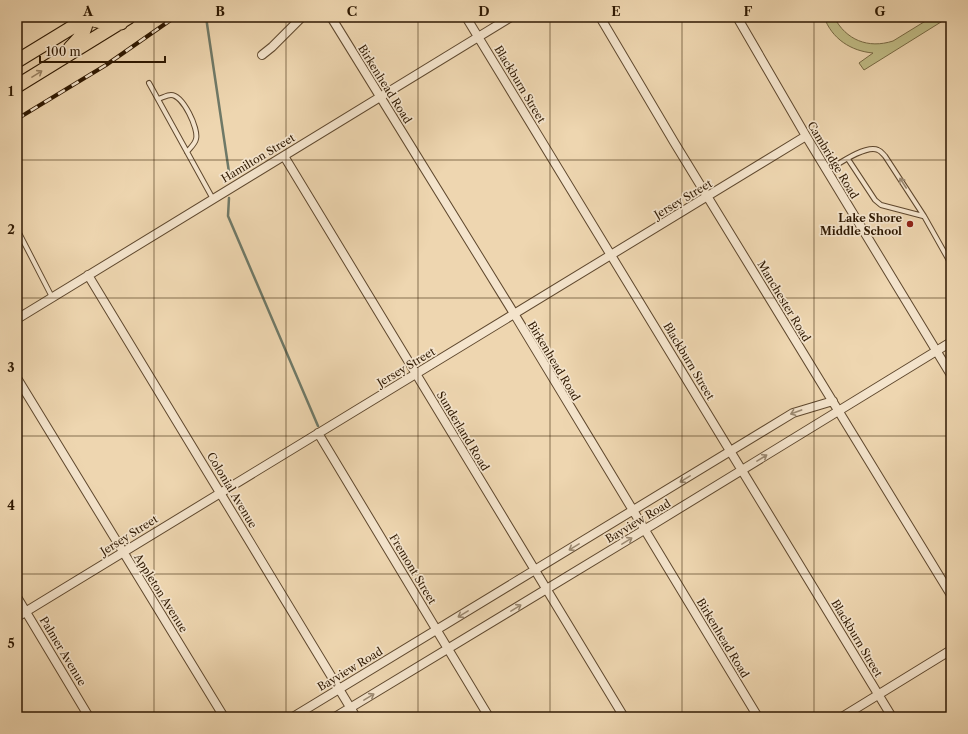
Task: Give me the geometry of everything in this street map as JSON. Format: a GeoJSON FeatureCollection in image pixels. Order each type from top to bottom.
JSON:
{"type":"FeatureCollection","features":[{"type":"Feature","properties":{"kind":"highway"},"geometry":{"type":"LineString","coordinates":[[88,17],[100,23],[110,24],[125,20]]}},
{"type":"Feature","properties":{"kind":"highway"},"geometry":{"type":"LineString","coordinates":[[17,61],[88,17]]}},
{"type":"Feature","properties":{"kind":"highway"},"geometry":{"type":"LineString","coordinates":[[56,62],[84,33],[87,26],[88,17]]}},
{"type":"Feature","properties":{"kind":"highway"},"geometry":{"type":"LineString","coordinates":[[17,86],[125,20]]}},
{"type":"Feature","properties":{"kind":"street"},"geometry":{"type":"LineString","coordinates":[[262,55],[302,17]]}},
{"type":"Feature","properties":{"kind":"street","name":"Birkenhead Road"},"geometry":{"type":"LineString","coordinates":[[331,17],[758,717]]}},
{"type":"Feature","properties":{"kind":"street","name":"Blackburn Street"},"geometry":{"type":"LineString","coordinates":[[466,17],[892,717]]}},
{"type":"Feature","properties":{"kind":"street","name":"Hamilton Street"},"geometry":{"type":"LineString","coordinates":[[17,319],[511,17]]}},
{"type":"Feature","properties":{"kind":"street","name":"Manchester Road"},"geometry":{"type":"LineString","coordinates":[[600,17],[951,595]]}},
{"type":"Feature","properties":{"kind":"street","name":"Cambridge Road"},"geometry":{"type":"LineString","coordinates":[[737,17],[806,136],[951,375]]}},
{"type":"Feature","properties":{"kind":"street","name":"Jersey Street"},"geometry":{"type":"LineString","coordinates":[[17,617],[806,136]]}},
{"type":"Feature","properties":{"kind":"street","name":"Sunderland Road"},"geometry":{"type":"LineString","coordinates":[[284,156],[624,717]]}},
{"type":"Feature","properties":{"kind":"street","name":"Colonial Avenue"},"geometry":{"type":"LineString","coordinates":[[88,275],[356,717]]}},
{"type":"Feature","properties":{"kind":"street","name":"Bayview Road"},"geometry":{"type":"LineString","coordinates":[[335,717],[951,342]]}},
{"type":"Feature","properties":{"kind":"street","name":"Appleton Avenue"},"geometry":{"type":"LineString","coordinates":[[17,378],[224,717]]}},
{"type":"Feature","properties":{"kind":"street","name":"Bayview Road"},"geometry":{"type":"LineString","coordinates":[[293,717],[793,413],[833,401]]}},
{"type":"Feature","properties":{"kind":"street","name":"Fremont Street"},"geometry":{"type":"LineString","coordinates":[[318,433],[490,717]]}},
{"type":"Feature","properties":{"kind":"street","name":"Palmer Avenue"},"geometry":{"type":"LineString","coordinates":[[17,597],[89,717]]}},
{"type":"Feature","properties":{"kind":"street"},"geometry":{"type":"LineString","coordinates":[[842,717],[951,650]]}},
{"type":"Feature","properties":{"kind":"lane"},"geometry":{"type":"LineString","coordinates":[[150,83],[213,199]]}},
{"type":"Feature","properties":{"kind":"lane"},"geometry":{"type":"LineString","coordinates":[[158,99],[171,95],[178,98],[184,105],[197,133],[196,141],[188,152]]}},
{"type":"Feature","properties":{"kind":"lane"},"geometry":{"type":"LineString","coordinates":[[827,171],[862,151],[870,149],[878,150],[885,156],[924,216],[951,264]]}},
{"type":"Feature","properties":{"kind":"lane"},"geometry":{"type":"LineString","coordinates":[[848,159],[875,200],[881,205],[924,216]]}},
{"type":"Feature","properties":{"kind":"lane"},"geometry":{"type":"LineString","coordinates":[[17,229],[52,297]]}},
{"type":"Feature","properties":{"kind":"shaded area"},"geometry":{"type":"Polygon","coordinates":[[[824,17],[834,17],[839,25],[851,37],[859,41],[875,44],[893,41],[932,17],[949,17],[864,70],[859,63],[873,53],[857,50],[837,38],[824,17]]]}},
{"type":"Feature","properties":{"kind":"waterway"},"geometry":{"type":"LineString","coordinates":[[206,17],[230,179]]}},
{"type":"Feature","properties":{"kind":"waterway"},"geometry":{"type":"LineString","coordinates":[[229,198],[228,216],[318,426]]}},
{"type":"Feature","properties":{"kind":"railway"},"geometry":{"type":"LineString","coordinates":[[17,119],[106,65],[175,17]]}},
{"type":"Feature","properties":{"kind":"place","name":"Lake Shore Middle School"},"geometry":{"type":"Point","coordinates":[910,224]}}]}
